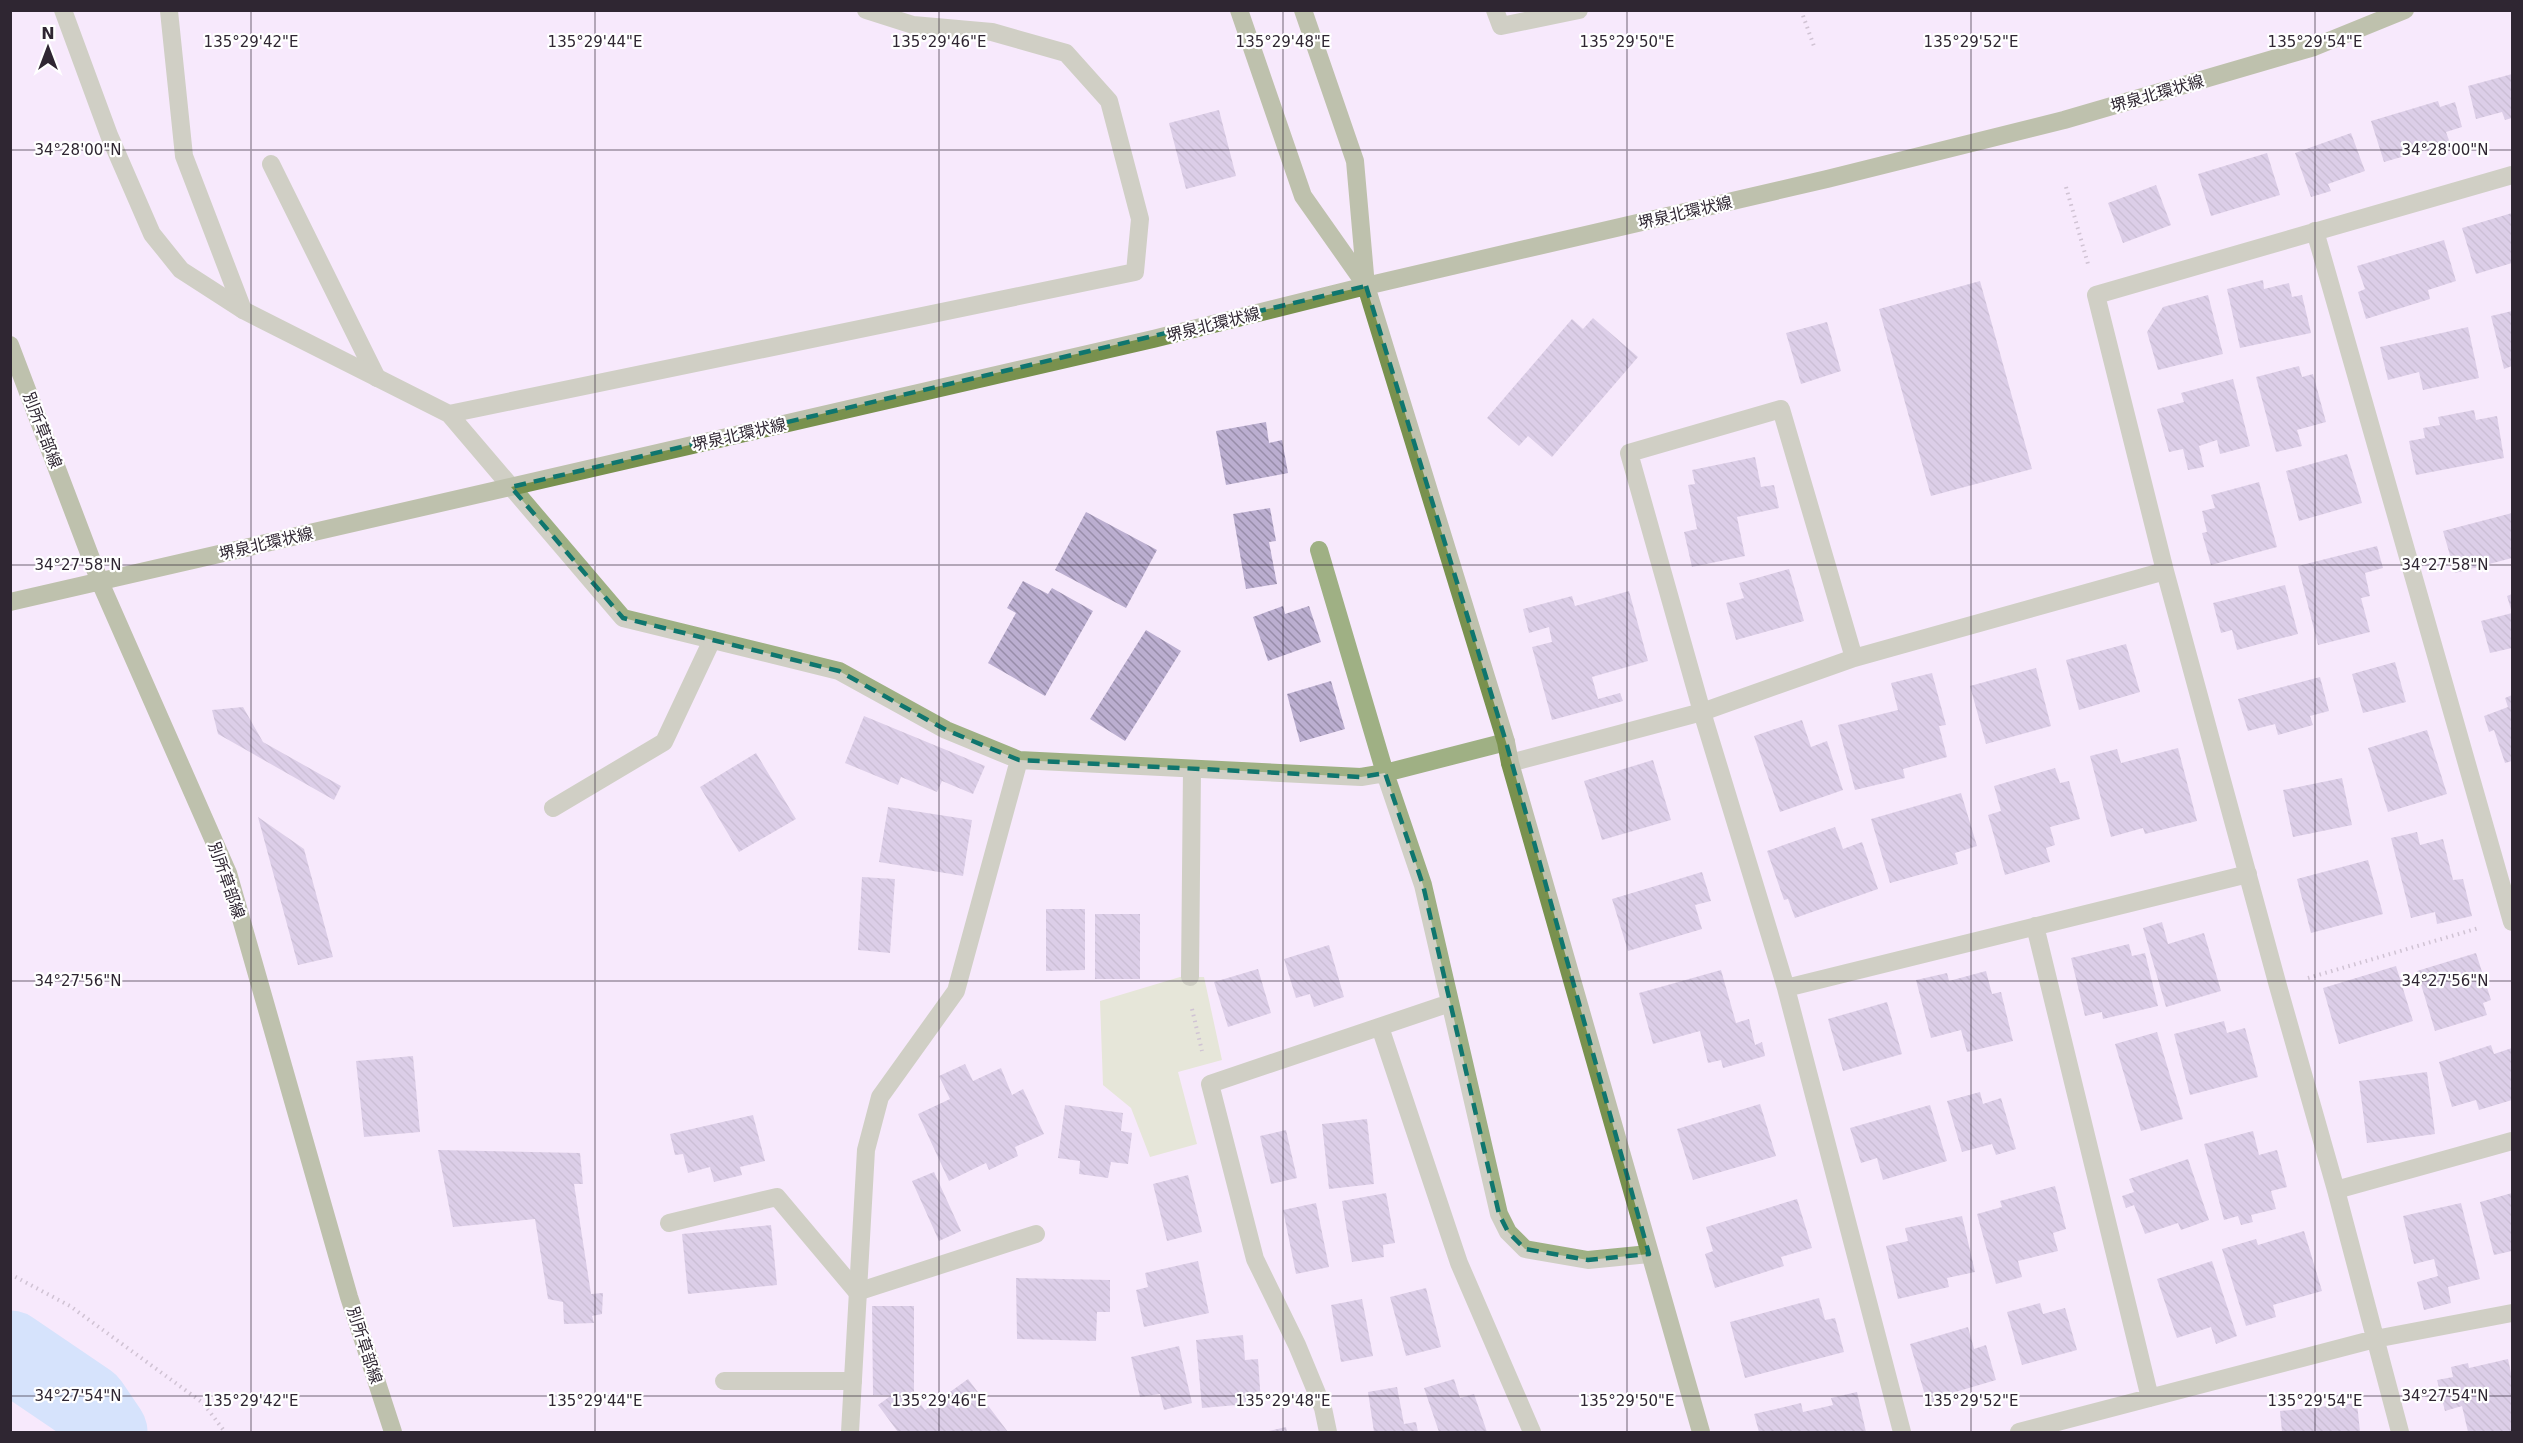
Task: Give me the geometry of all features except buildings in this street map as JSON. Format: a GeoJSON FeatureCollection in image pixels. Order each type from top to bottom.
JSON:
{"type":"FeatureCollection","features":[{"type":"Feature","properties":{"kind":"main road"},"geometry":{"type":"LineString","coordinates":[[1239,10],[1303,196],[1366,286]]}},
{"type":"Feature","properties":{"kind":"main road"},"geometry":{"type":"LineString","coordinates":[[1303,10],[1355,161],[1366,286],[1506,742],[1510,763],[1701,1432]]}},
{"type":"Feature","properties":{"kind":"main road","name":"堺泉北環状線"},"geometry":{"type":"LineString","coordinates":[[10,602],[1153,339],[1366,286],[1827,179],[2064,120],[2314,47],[2405,10]]}},
{"type":"Feature","properties":{"kind":"main road","name":"別所草部線"},"geometry":{"type":"LineString","coordinates":[[10,345],[100,582],[228,873],[349,1296],[393,1432]]}},
{"type":"Feature","properties":{"kind":"street"},"geometry":{"type":"LineString","coordinates":[[63,10],[109,135],[152,234],[181,270],[243,310],[449,414],[623,618],[839,671],[946,730],[1019,760],[1361,777],[1506,742]]}},
{"type":"Feature","properties":{"kind":"street"},"geometry":{"type":"LineString","coordinates":[[449,414],[1135,272],[1140,219],[1109,101],[1066,53],[992,32],[866,10]]}},
{"type":"Feature","properties":{"kind":"street"},"geometry":{"type":"LineString","coordinates":[[1495,10],[1501,26],[1579,10]]}},
{"type":"Feature","properties":{"kind":"street"},"geometry":{"type":"LineString","coordinates":[[170,11],[184,156],[243,310]]}},
{"type":"Feature","properties":{"kind":"street"},"geometry":{"type":"LineString","coordinates":[[271,165],[377,378]]}},
{"type":"Feature","properties":{"kind":"street"},"geometry":{"type":"LineString","coordinates":[[2400,1432],[2336,1190],[2165,571],[2096,295],[2512,175]]}},
{"type":"Feature","properties":{"kind":"street"},"geometry":{"type":"LineString","coordinates":[[2315,231],[2509,897],[2512,920]]}},
{"type":"Feature","properties":{"kind":"street"},"geometry":{"type":"LineString","coordinates":[[1854,658],[1781,409],[1629,453],[1702,712],[1786,988],[1902,1432]]}},
{"type":"Feature","properties":{"kind":"street"},"geometry":{"type":"LineString","coordinates":[[1319,550],[1385,773],[1423,885],[1499,1214],[1508,1232],[1525,1249],[1588,1260],[1649,1254]]}},
{"type":"Feature","properties":{"kind":"street"},"geometry":{"type":"LineString","coordinates":[[1510,763],[1702,712],[1854,658],[2165,571]]}},
{"type":"Feature","properties":{"kind":"street"},"geometry":{"type":"LineString","coordinates":[[553,808],[664,742],[712,640]]}},
{"type":"Feature","properties":{"kind":"street"},"geometry":{"type":"LineString","coordinates":[[849,1432],[866,1150],[880,1097],[956,992],[1019,760]]}},
{"type":"Feature","properties":{"kind":"street"},"geometry":{"type":"LineString","coordinates":[[1190,977],[1192,769]]}},
{"type":"Feature","properties":{"kind":"street"},"geometry":{"type":"LineString","coordinates":[[1786,988],[2248,874]]}},
{"type":"Feature","properties":{"kind":"street"},"geometry":{"type":"LineString","coordinates":[[2035,926],[2150,1398]]}},
{"type":"Feature","properties":{"kind":"street"},"geometry":{"type":"LineString","coordinates":[[1328,1432],[1323,1408],[1297,1345],[1255,1259],[1210,1084],[1450,1003]]}},
{"type":"Feature","properties":{"kind":"street"},"geometry":{"type":"LineString","coordinates":[[1380,1027],[1459,1263],[1532,1432]]}},
{"type":"Feature","properties":{"kind":"street"},"geometry":{"type":"LineString","coordinates":[[2336,1190],[2512,1141]]}},
{"type":"Feature","properties":{"kind":"street"},"geometry":{"type":"LineString","coordinates":[[669,1223],[777,1197],[857,1292]]}},
{"type":"Feature","properties":{"kind":"street"},"geometry":{"type":"LineString","coordinates":[[857,1292],[1036,1234]]}},
{"type":"Feature","properties":{"kind":"street"},"geometry":{"type":"LineString","coordinates":[[2019,1432],[2375,1339],[2512,1313]]}},
{"type":"Feature","properties":{"kind":"street"},"geometry":{"type":"LineString","coordinates":[[724,1381],[852,1381]]}},
{"type":"Feature","properties":{"kind":"path"},"geometry":{"type":"LineString","coordinates":[[1802,10],[1815,49]]}},
{"type":"Feature","properties":{"kind":"path"},"geometry":{"type":"LineString","coordinates":[[2066,187],[2096,295]]}},
{"type":"Feature","properties":{"kind":"path"},"geometry":{"type":"LineString","coordinates":[[2278,986],[2512,920]]}},
{"type":"Feature","properties":{"kind":"path"},"geometry":{"type":"LineString","coordinates":[[1190,977],[1189,995],[1210,1084]]}},
{"type":"Feature","properties":{"kind":"path"},"geometry":{"type":"LineString","coordinates":[[10,1274],[70,1306],[203,1403],[225,1432]]}},
{"type":"Feature","properties":{"kind":"highlighted area"},"geometry":{"type":"Polygon","coordinates":[[[1366,286],[1506,742],[1649,1254],[1588,1260],[1525,1249],[1508,1232],[1499,1214],[1423,885],[1385,773],[1361,777],[1019,760],[946,730],[839,671],[623,618],[511,487],[1366,286]]]}},
{"type":"Feature","properties":{"kind":"green space"},"geometry":{"type":"Polygon","coordinates":[[[1180,977],[1204,977],[1222,1060],[1178,1072],[1197,1144],[1150,1157],[1131,1108],[1103,1085],[1100,1001],[1180,977]]]}},
{"type":"Feature","properties":{"kind":"waterway"},"geometry":{"type":"LineString","coordinates":[[10,1351],[88,1404],[107,1432]]}}]}
